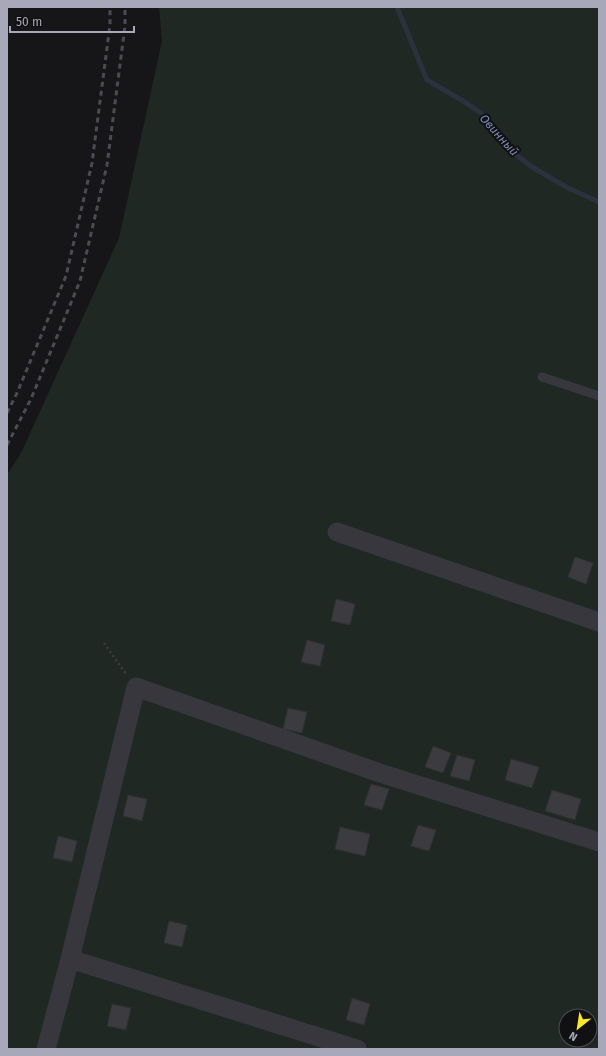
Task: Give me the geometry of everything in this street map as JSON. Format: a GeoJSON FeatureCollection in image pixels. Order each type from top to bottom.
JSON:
{"type":"FeatureCollection","features":[{"type":"Feature","properties":{"kind":"street"},"geometry":{"type":"LineString","coordinates":[[337,532],[599,622]]}},
{"type":"Feature","properties":{"kind":"street"},"geometry":{"type":"LineString","coordinates":[[46,1049],[70,959],[136,687],[380,773],[599,842]]}},
{"type":"Feature","properties":{"kind":"street"},"geometry":{"type":"LineString","coordinates":[[70,959],[357,1049]]}},
{"type":"Feature","properties":{"kind":"lane"},"geometry":{"type":"LineString","coordinates":[[542,378],[599,396]]}},
{"type":"Feature","properties":{"kind":"path"},"geometry":{"type":"LineString","coordinates":[[104,643],[136,687]]}},
{"type":"Feature","properties":{"kind":"shaded area"},"geometry":{"type":"Polygon","coordinates":[[[159,7],[599,7],[599,1049],[7,1049],[7,475],[22,451],[119,238],[162,41],[159,7]]]}},
{"type":"Feature","properties":{"kind":"building"},"geometry":{"type":"Polygon","coordinates":[[[575,557],[593,563],[586,584],[568,577],[575,557]]]}},
{"type":"Feature","properties":{"kind":"building"},"geometry":{"type":"Polygon","coordinates":[[[336,599],[355,604],[350,625],[331,621],[336,599]]]}},
{"type":"Feature","properties":{"kind":"building"},"geometry":{"type":"Polygon","coordinates":[[[307,640],[325,645],[320,666],[301,662],[307,640]]]}},
{"type":"Feature","properties":{"kind":"building"},"geometry":{"type":"Polygon","coordinates":[[[288,708],[307,712],[302,733],[283,729],[288,708]]]}},
{"type":"Feature","properties":{"kind":"building"},"geometry":{"type":"Polygon","coordinates":[[[433,746],[451,753],[443,773],[425,767],[433,746]]]}},
{"type":"Feature","properties":{"kind":"building"},"geometry":{"type":"Polygon","coordinates":[[[457,755],[475,760],[469,781],[450,776],[457,755]]]}},
{"type":"Feature","properties":{"kind":"building"},"geometry":{"type":"Polygon","coordinates":[[[511,759],[539,767],[532,788],[505,780],[511,759]]]}},
{"type":"Feature","properties":{"kind":"building"},"geometry":{"type":"Polygon","coordinates":[[[371,784],[389,789],[382,810],[364,805],[371,784]]]}},
{"type":"Feature","properties":{"kind":"building"},"geometry":{"type":"Polygon","coordinates":[[[552,790],[581,799],[575,820],[545,811],[552,790]]]}},
{"type":"Feature","properties":{"kind":"building"},"geometry":{"type":"Polygon","coordinates":[[[128,795],[147,799],[142,821],[123,816],[128,795]]]}},
{"type":"Feature","properties":{"kind":"building"},"geometry":{"type":"Polygon","coordinates":[[[418,825],[436,830],[429,851],[411,846],[418,825]]]}},
{"type":"Feature","properties":{"kind":"building"},"geometry":{"type":"Polygon","coordinates":[[[340,827],[370,834],[365,856],[335,849],[340,827]]]}},
{"type":"Feature","properties":{"kind":"building"},"geometry":{"type":"Polygon","coordinates":[[[58,836],[77,841],[72,862],[53,858],[58,836]]]}},
{"type":"Feature","properties":{"kind":"building"},"geometry":{"type":"Polygon","coordinates":[[[169,921],[187,925],[182,947],[164,943],[169,921]]]}},
{"type":"Feature","properties":{"kind":"building"},"geometry":{"type":"Polygon","coordinates":[[[352,998],[370,1004],[364,1025],[346,1020],[352,998]]]}},
{"type":"Feature","properties":{"kind":"building"},"geometry":{"type":"Polygon","coordinates":[[[112,1004],[131,1008],[126,1030],[107,1026],[112,1004]]]}},
{"type":"Feature","properties":{"kind":"waterway","name":"Овинный"},"geometry":{"type":"LineString","coordinates":[[397,7],[427,80],[481,113],[515,154],[532,167],[568,188],[599,202]]}},
{"type":"Feature","properties":{"kind":"railway"},"geometry":{"type":"LineString","coordinates":[[7,413],[17,393],[66,276],[92,163],[110,25],[110,7]]}},
{"type":"Feature","properties":{"kind":"railway"},"geometry":{"type":"LineString","coordinates":[[7,445],[31,399],[80,281],[107,165],[125,26],[125,7]]}}]}
